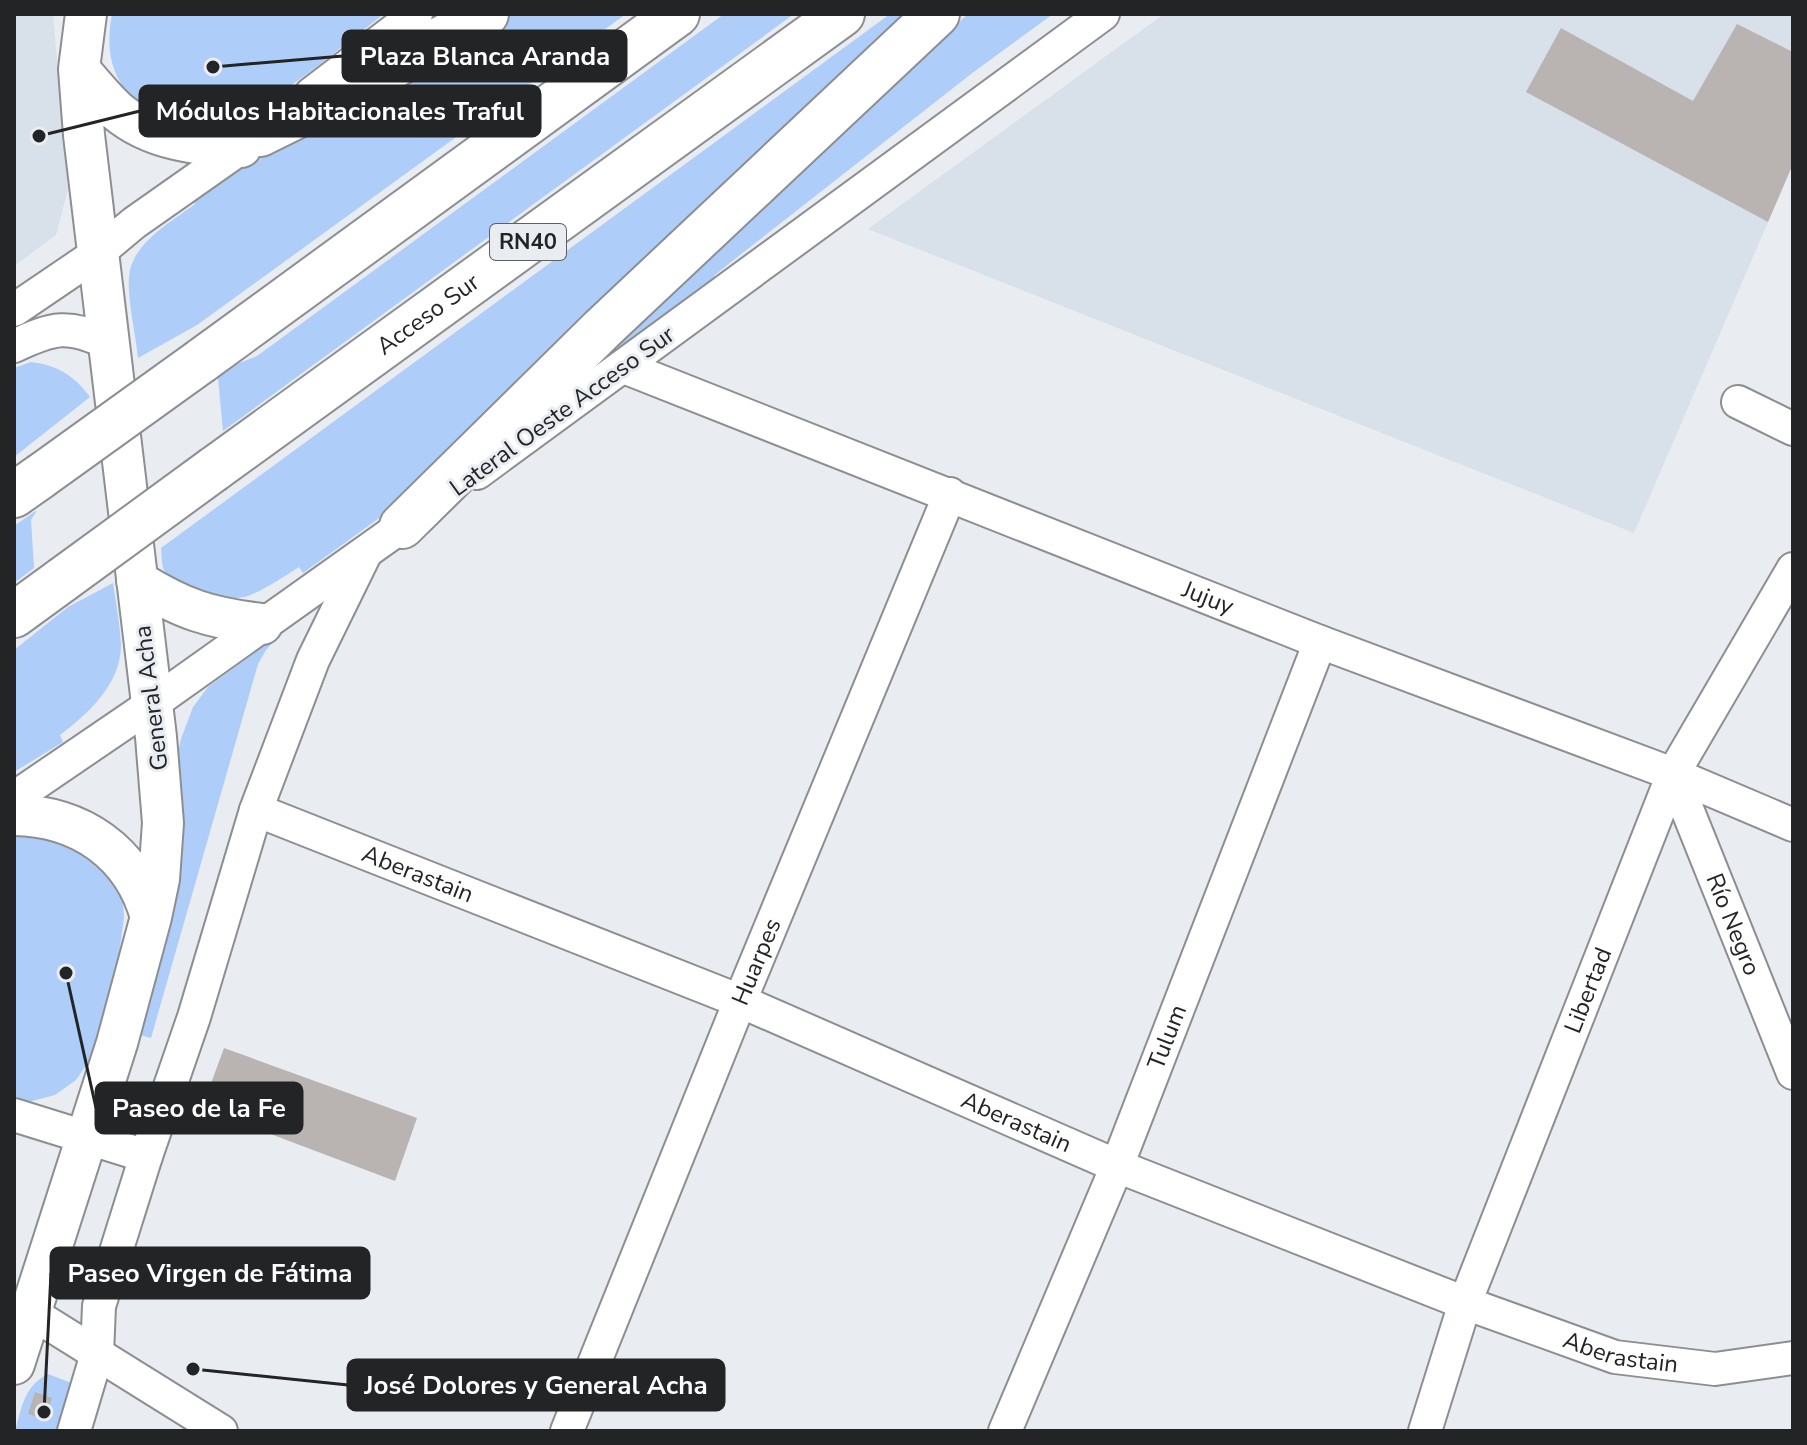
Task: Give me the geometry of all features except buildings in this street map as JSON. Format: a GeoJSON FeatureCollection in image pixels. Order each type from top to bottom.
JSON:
{"type":"FeatureCollection","features":[{"type":"Feature","properties":{"kind":"highway"},"geometry":{"type":"LineString","coordinates":[[251,141],[486,14]]}},
{"type":"Feature","properties":{"kind":"highway"},"geometry":{"type":"LineString","coordinates":[[28,486],[677,14]]}},
{"type":"Feature","properties":{"kind":"highway","name":"Acceso Sur"},"geometry":{"type":"LineString","coordinates":[[14,615],[842,14]]}},
{"type":"Feature","properties":{"kind":"highway"},"geometry":{"type":"LineString","coordinates":[[402,526],[602,329],[937,14]]}},
{"type":"Feature","properties":{"kind":"main road","name":"General Acha"},"geometry":{"type":"LineString","coordinates":[[14,1364],[117,1043],[159,879],[163,823],[79,69],[86,14]]}},
{"type":"Feature","properties":{"kind":"main road"},"geometry":{"type":"LineString","coordinates":[[79,69],[116,110],[151,131],[207,146],[251,141]]}},
{"type":"Feature","properties":{"kind":"main road"},"geometry":{"type":"LineString","coordinates":[[137,581],[167,600],[205,615],[262,624]]}},
{"type":"Feature","properties":{"kind":"main road"},"geometry":{"type":"LineString","coordinates":[[14,815],[51,818],[72,824],[111,850],[146,898],[151,917]]}},
{"type":"Feature","properties":{"kind":"street"},"geometry":{"type":"LineString","coordinates":[[14,310],[251,141],[416,14]]}},
{"type":"Feature","properties":{"kind":"street","name":"Lateral Oeste Acceso Sur"},"geometry":{"type":"LineString","coordinates":[[14,798],[152,704],[624,367],[1103,14]]}},
{"type":"Feature","properties":{"kind":"street"},"geometry":{"type":"LineString","coordinates":[[14,346],[63,328]]}},
{"type":"Feature","properties":{"kind":"street"},"geometry":{"type":"LineString","coordinates":[[14,330],[63,328],[108,343]]}},
{"type":"Feature","properties":{"kind":"street","name":"Jujuy"},"geometry":{"type":"LineString","coordinates":[[624,367],[1320,642],[1673,774],[1793,825]]}},
{"type":"Feature","properties":{"kind":"street"},"geometry":{"type":"LineString","coordinates":[[1738,402],[1793,429]]}},
{"type":"Feature","properties":{"kind":"street","name":"Huarpes"},"geometry":{"type":"LineString","coordinates":[[567,1431],[740,1001],[950,494]]}},
{"type":"Feature","properties":{"kind":"street"},"geometry":{"type":"LineString","coordinates":[[74,1431],[97,1354],[99,1306],[194,1017],[256,810],[313,660],[366,552]]}},
{"type":"Feature","properties":{"kind":"street","name":"Libertad"},"geometry":{"type":"LineString","coordinates":[[1425,1431],[1465,1303],[1673,774],[1793,569]]}},
{"type":"Feature","properties":{"kind":"street","name":"Tulum"},"geometry":{"type":"LineString","coordinates":[[1005,1431],[1117,1166],[1320,642]]}},
{"type":"Feature","properties":{"kind":"street","name":"Río Negro"},"geometry":{"type":"LineString","coordinates":[[1673,774],[1793,1073]]}},
{"type":"Feature","properties":{"kind":"street","name":"Aberastain"},"geometry":{"type":"LineString","coordinates":[[256,810],[740,1001],[1117,1166],[1465,1303],[1615,1357],[1715,1369],[1793,1358]]}},
{"type":"Feature","properties":{"kind":"street"},"geometry":{"type":"LineString","coordinates":[[14,1115],[146,1156]]}},
{"type":"Feature","properties":{"kind":"street"},"geometry":{"type":"LineString","coordinates":[[30,1312],[221,1431]]}},
{"type":"Feature","properties":{"kind":"shaded area"},"geometry":{"type":"Polygon","coordinates":[[[14,14],[53,14],[68,189],[56,235],[14,266],[14,14]]]}},
{"type":"Feature","properties":{"kind":"shaded area"},"geometry":{"type":"Polygon","coordinates":[[[112,14],[384,14],[304,76],[254,108],[224,119],[191,122],[160,116],[145,109],[125,89],[111,59],[109,37],[112,14]]]}},
{"type":"Feature","properties":{"kind":"shaded area"},"geometry":{"type":"Polygon","coordinates":[[[506,14],[626,14],[197,325],[138,358],[129,295],[131,265],[144,244],[195,204],[191,197],[506,14]]]}},
{"type":"Feature","properties":{"kind":"shaded area"},"geometry":{"type":"Polygon","coordinates":[[[724,14],[794,14],[223,431],[218,378],[237,364],[257,356],[724,14]]]}},
{"type":"Feature","properties":{"kind":"shaded area"},"geometry":{"type":"Polygon","coordinates":[[[890,14],[922,14],[439,469],[382,516],[303,573],[299,567],[248,596],[228,598],[204,594],[180,585],[165,572],[161,548],[890,14]]]}},
{"type":"Feature","properties":{"kind":"shaded area"},"geometry":{"type":"Polygon","coordinates":[[[968,14],[1053,14],[971,74],[731,262],[715,275],[708,288],[608,362],[571,379],[596,354],[719,250],[861,112],[968,14]]]}},
{"type":"Feature","properties":{"kind":"shaded area"},"geometry":{"type":"Polygon","coordinates":[[[1164,14],[1793,14],[1793,164],[1634,533],[868,229],[1164,14]]]}},
{"type":"Feature","properties":{"kind":"shaded area"},"geometry":{"type":"Polygon","coordinates":[[[31,362],[65,373],[90,397],[14,457],[14,368],[31,362]]]}},
{"type":"Feature","properties":{"kind":"shaded area"},"geometry":{"type":"Polygon","coordinates":[[[37,510],[31,520],[34,568],[14,583],[14,526],[37,510]]]}},
{"type":"Feature","properties":{"kind":"shaded area"},"geometry":{"type":"Polygon","coordinates":[[[113,583],[121,645],[120,659],[109,685],[92,708],[60,735],[63,742],[14,772],[14,650],[68,607],[113,583]]]}},
{"type":"Feature","properties":{"kind":"shaded area"},"geometry":{"type":"Polygon","coordinates":[[[280,634],[258,664],[151,1038],[136,1034],[174,907],[183,831],[177,757],[181,739],[193,707],[208,687],[280,634]]]}},
{"type":"Feature","properties":{"kind":"shaded area"},"geometry":{"type":"Polygon","coordinates":[[[14,832],[58,834],[108,871],[123,900],[124,917],[115,984],[94,1054],[76,1080],[55,1095],[28,1102],[14,1101],[14,832]]]}},
{"type":"Feature","properties":{"kind":"shaded area"},"geometry":{"type":"Polygon","coordinates":[[[48,1374],[74,1384],[61,1431],[15,1431],[29,1391],[48,1374]]]}},
{"type":"Feature","properties":{"kind":"place","name":"Plaza Blanca Aranda"},"geometry":{"type":"Point","coordinates":[213,67]}},
{"type":"Feature","properties":{"kind":"place","name":"Módulos Habitacionales Traful"},"geometry":{"type":"Point","coordinates":[39,136]}},
{"type":"Feature","properties":{"kind":"place","name":"Paseo de la Fe"},"geometry":{"type":"Point","coordinates":[66,973]}},
{"type":"Feature","properties":{"kind":"place","name":"José Dolores y General Acha"},"geometry":{"type":"Point","coordinates":[193,1369]}},
{"type":"Feature","properties":{"kind":"place","name":"Paseo Virgen de Fátima"},"geometry":{"type":"Point","coordinates":[44,1412]}}]}
